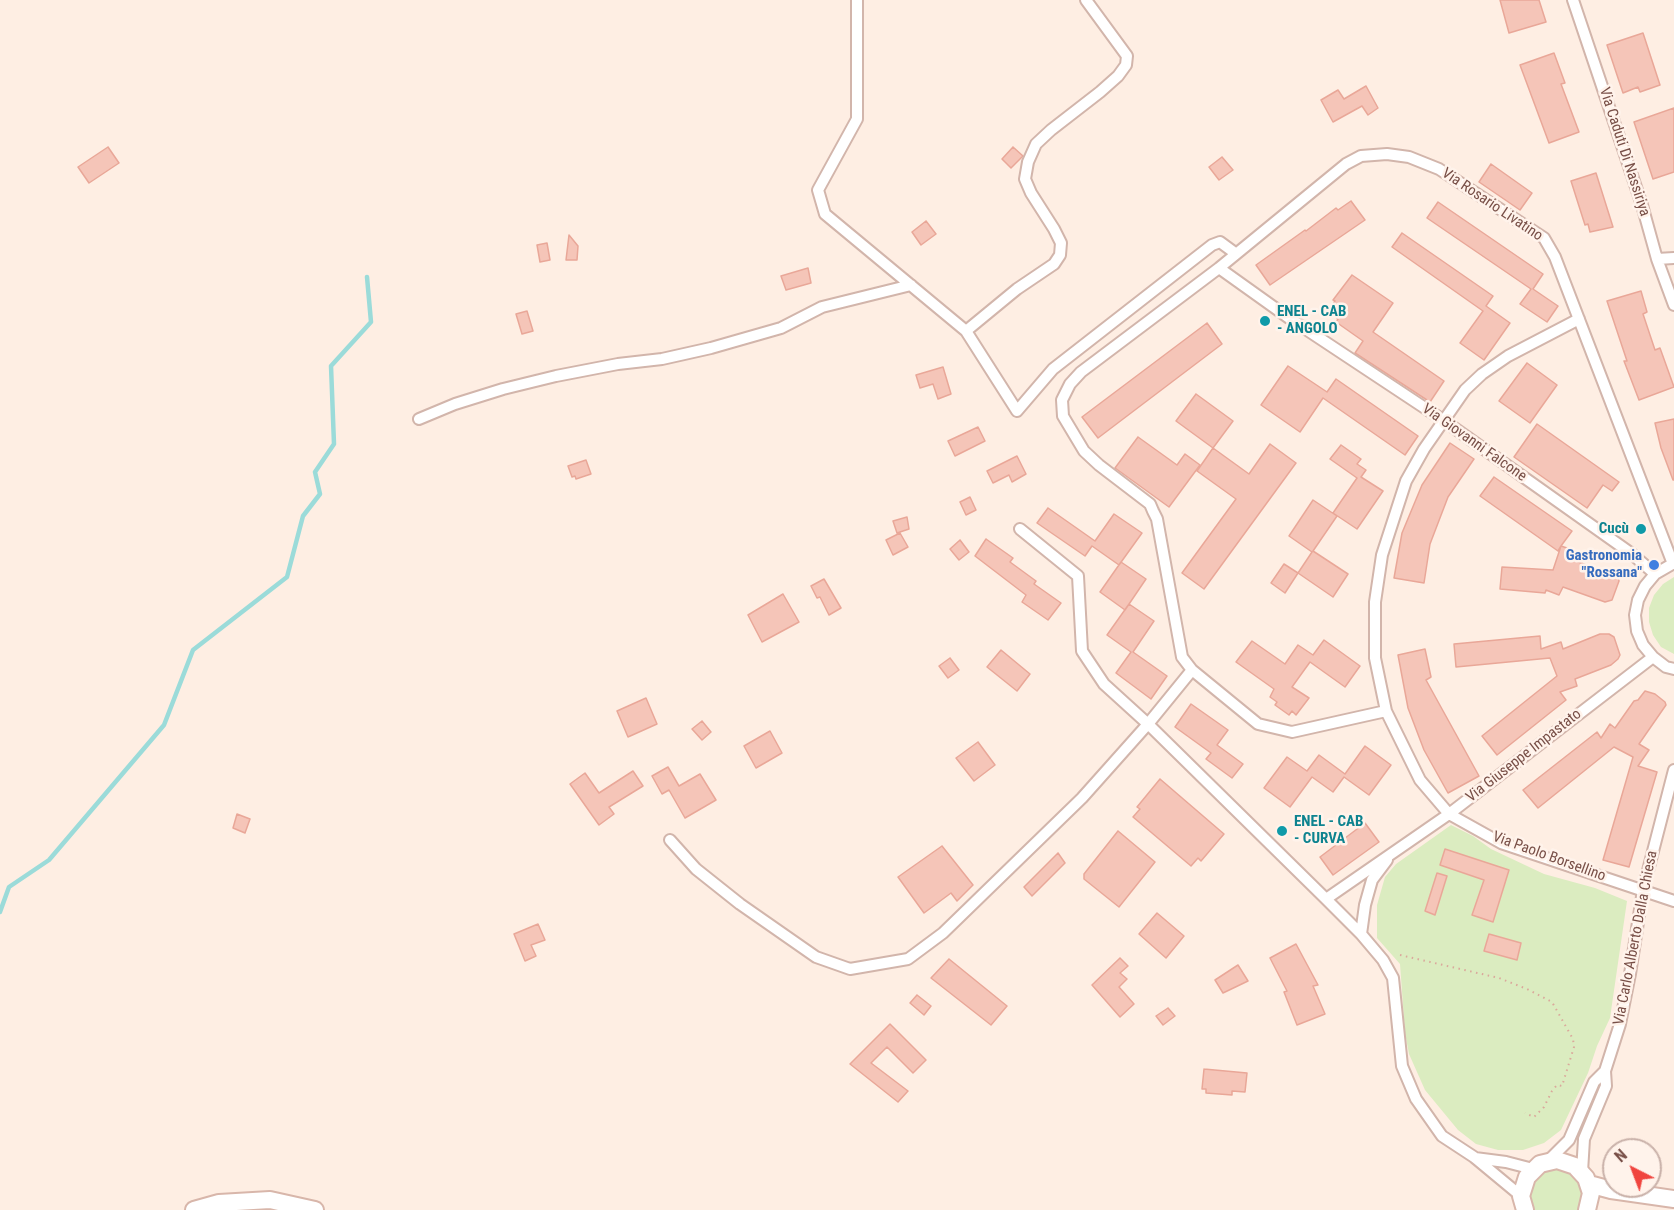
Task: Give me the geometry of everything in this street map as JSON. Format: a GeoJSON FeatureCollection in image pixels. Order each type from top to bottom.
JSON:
{"type":"FeatureCollection","features":[{"type":"Feature","properties":{"kind":"main road"},"geometry":{"type":"LineString","coordinates":[[1523,1203],[1527,1177],[1540,1165],[1567,1162],[1586,1178],[1611,1190],[1674,1199]]}},
{"type":"Feature","properties":{"kind":"main road"},"geometry":{"type":"LineString","coordinates":[[1586,1178],[1590,1202],[1587,1210]]}},
{"type":"Feature","properties":{"kind":"main road"},"geometry":{"type":"LineString","coordinates":[[194,1210],[219,1203],[270,1200],[315,1210]]}},
{"type":"Feature","properties":{"kind":"street"},"geometry":{"type":"LineString","coordinates":[[857,0],[856,119],[818,190],[825,214],[966,331],[1017,411],[1053,369],[1212,245],[1221,242],[1235,253]]}},
{"type":"Feature","properties":{"kind":"street"},"geometry":{"type":"LineString","coordinates":[[966,331],[1017,288],[1054,264],[1060,255],[1061,243],[1025,179],[1028,162],[1036,144],[1118,76],[1126,65],[1127,56],[1086,0]]}},
{"type":"Feature","properties":{"kind":"street","name":"Via Caduti Di Nassiriya"},"geometry":{"type":"LineString","coordinates":[[1573,0],[1642,205],[1657,259],[1674,304]]}},
{"type":"Feature","properties":{"kind":"street","name":"Via Rosario Livatino"},"geometry":{"type":"LineString","coordinates":[[1192,670],[1182,657],[1153,511],[1149,504],[1084,451],[1063,416],[1062,400],[1070,384],[1081,372],[1219,268],[1346,164],[1361,156],[1387,154],[1409,157],[1439,169],[1544,238],[1555,257],[1674,563]]}},
{"type":"Feature","properties":{"kind":"street"},"geometry":{"type":"LineString","coordinates":[[1657,259],[1674,258]]}},
{"type":"Feature","properties":{"kind":"street","name":"Via Giovanni Falcone"},"geometry":{"type":"LineString","coordinates":[[1219,268],[1289,318],[1443,420],[1632,554],[1655,574]]}},
{"type":"Feature","properties":{"kind":"street"},"geometry":{"type":"LineString","coordinates":[[419,419],[455,404],[556,376],[618,364],[662,359],[711,348],[771,331],[822,307],[911,285]]}},
{"type":"Feature","properties":{"kind":"street","name":"Via Paolo Borsellino"},"geometry":{"type":"LineString","coordinates":[[1579,319],[1508,356],[1482,374],[1465,390],[1443,420],[1406,481],[1382,555],[1375,602],[1375,658],[1386,711],[1420,780],[1449,814],[1501,843],[1674,901]]}},
{"type":"Feature","properties":{"kind":"street"},"geometry":{"type":"LineString","coordinates":[[1020,530],[1078,576],[1082,651],[1104,684],[1148,724],[1326,899],[1383,960],[1393,978],[1402,1066],[1416,1099],[1442,1136],[1474,1157],[1523,1203]]}},
{"type":"Feature","properties":{"kind":"street"},"geometry":{"type":"LineString","coordinates":[[1674,563],[1655,574],[1645,585],[1638,600],[1635,615],[1640,638],[1653,657],[1666,667],[1674,669]]}},
{"type":"Feature","properties":{"kind":"street","name":"Via Giuseppe Impastato"},"geometry":{"type":"LineString","coordinates":[[1326,899],[1449,814],[1653,657]]}},
{"type":"Feature","properties":{"kind":"street"},"geometry":{"type":"LineString","coordinates":[[670,840],[696,869],[740,904],[816,957],[850,969],[908,959],[943,933],[1082,798],[1148,724],[1192,670],[1258,724],[1292,732],[1386,711]]}},
{"type":"Feature","properties":{"kind":"street","name":"Via Carlo Alberto Dalla Chiesa"},"geometry":{"type":"LineString","coordinates":[[1586,1178],[1584,1139],[1606,1086],[1605,1071],[1620,1024],[1643,890],[1674,770]]}},
{"type":"Feature","properties":{"kind":"street","name":"Via Giuseppe Impastato"},"geometry":{"type":"LineString","coordinates":[[1361,934],[1365,905],[1372,880],[1394,852]]}},
{"type":"Feature","properties":{"kind":"street","name":"Via Carlo Alberto Dalla Chiesa"},"geometry":{"type":"LineString","coordinates":[[1540,1165],[1569,1140],[1594,1082],[1605,1071]]}},
{"type":"Feature","properties":{"kind":"street"},"geometry":{"type":"LineString","coordinates":[[1474,1157],[1540,1165]]}},
{"type":"Feature","properties":{"kind":"street"},"geometry":{"type":"LineString","coordinates":[[1490,1172],[1506,1162]]}},
{"type":"Feature","properties":{"kind":"path"},"geometry":{"type":"LineString","coordinates":[[1400,955],[1498,978],[1552,1002],[1573,1039],[1574,1047],[1562,1086],[1557,1085],[1544,1107],[1534,1117],[1525,1113]]}},
{"type":"Feature","properties":{"kind":"green space"},"geometry":{"type":"Polygon","coordinates":[[[1674,577],[1674,654],[1661,647],[1653,635],[1649,622],[1649,608],[1654,595],[1663,584],[1674,577]]]}},
{"type":"Feature","properties":{"kind":"green space"},"geometry":{"type":"Polygon","coordinates":[[[1451,825],[1473,836],[1491,849],[1544,874],[1595,888],[1627,901],[1610,1018],[1588,1073],[1561,1130],[1544,1143],[1523,1150],[1498,1150],[1476,1144],[1458,1130],[1425,1090],[1409,1054],[1405,1033],[1400,964],[1377,938],[1377,905],[1385,877],[1396,864],[1451,825]]]}},
{"type":"Feature","properties":{"kind":"green space"},"geometry":{"type":"Polygon","coordinates":[[[1563,1168],[1578,1178],[1584,1196],[1579,1210],[1534,1210],[1530,1201],[1531,1184],[1544,1170],[1563,1168]]]}},
{"type":"Feature","properties":{"kind":"building"},"geometry":{"type":"Polygon","coordinates":[[[1500,0],[1539,0],[1546,22],[1509,33],[1500,0]]]}},
{"type":"Feature","properties":{"kind":"building"},"geometry":{"type":"Polygon","coordinates":[[[1643,33],[1660,85],[1640,92],[1638,87],[1623,93],[1607,45],[1643,33]]]}},
{"type":"Feature","properties":{"kind":"building"},"geometry":{"type":"Polygon","coordinates":[[[1554,53],[1565,83],[1561,84],[1579,132],[1549,143],[1520,65],[1554,53]]]}},
{"type":"Feature","properties":{"kind":"building"},"geometry":{"type":"Polygon","coordinates":[[[1366,86],[1378,108],[1368,115],[1362,106],[1333,122],[1321,100],[1338,90],[1344,99],[1366,86]]]}},
{"type":"Feature","properties":{"kind":"building"},"geometry":{"type":"Polygon","coordinates":[[[1674,108],[1674,172],[1653,179],[1634,122],[1674,108]]]}},
{"type":"Feature","properties":{"kind":"building"},"geometry":{"type":"Polygon","coordinates":[[[108,147],[119,163],[89,183],[78,167],[108,147]]]}},
{"type":"Feature","properties":{"kind":"building"},"geometry":{"type":"Polygon","coordinates":[[[1013,147],[1023,156],[1011,168],[1002,159],[1013,147]]]}},
{"type":"Feature","properties":{"kind":"building"},"geometry":{"type":"Polygon","coordinates":[[[1222,157],[1233,170],[1219,180],[1209,167],[1222,157]]]}},
{"type":"Feature","properties":{"kind":"building"},"geometry":{"type":"Polygon","coordinates":[[[1491,164],[1532,193],[1520,210],[1479,182],[1491,164]]]}},
{"type":"Feature","properties":{"kind":"building"},"geometry":{"type":"Polygon","coordinates":[[[1596,173],[1613,227],[1590,232],[1588,224],[1585,225],[1571,181],[1596,173]]]}},
{"type":"Feature","properties":{"kind":"building"},"geometry":{"type":"Polygon","coordinates":[[[1351,201],[1365,220],[1270,285],[1256,265],[1336,208],[1338,210],[1351,201]]]}},
{"type":"Feature","properties":{"kind":"building"},"geometry":{"type":"Polygon","coordinates":[[[1438,202],[1543,274],[1533,289],[1558,306],[1547,322],[1520,304],[1531,289],[1427,218],[1438,202]]]}},
{"type":"Feature","properties":{"kind":"building"},"geometry":{"type":"Polygon","coordinates":[[[926,221],[936,234],[921,245],[912,232],[926,221]]]}},
{"type":"Feature","properties":{"kind":"building"},"geometry":{"type":"Polygon","coordinates":[[[1402,233],[1493,296],[1486,306],[1510,323],[1484,360],[1460,343],[1483,311],[1392,247],[1402,233]]]}},
{"type":"Feature","properties":{"kind":"building"},"geometry":{"type":"Polygon","coordinates":[[[569,235],[578,246],[577,260],[566,260],[569,235]]]}},
{"type":"Feature","properties":{"kind":"building"},"geometry":{"type":"Polygon","coordinates":[[[547,243],[550,260],[540,262],[537,245],[547,243]]]}},
{"type":"Feature","properties":{"kind":"building"},"geometry":{"type":"Polygon","coordinates":[[[808,268],[811,283],[786,290],[781,276],[808,268]]]}},
{"type":"Feature","properties":{"kind":"building"},"geometry":{"type":"Polygon","coordinates":[[[1352,275],[1393,303],[1373,332],[1444,381],[1430,402],[1355,353],[1363,341],[1336,322],[1338,319],[1328,312],[1335,301],[1333,300],[1352,275]]]}},
{"type":"Feature","properties":{"kind":"building"},"geometry":{"type":"Polygon","coordinates":[[[1641,291],[1647,312],[1643,314],[1655,350],[1660,348],[1674,387],[1639,400],[1624,361],[1627,361],[1607,301],[1641,291]]]}},
{"type":"Feature","properties":{"kind":"building"},"geometry":{"type":"Polygon","coordinates":[[[527,311],[533,331],[522,334],[516,314],[527,311]]]}},
{"type":"Feature","properties":{"kind":"building"},"geometry":{"type":"Polygon","coordinates":[[[1207,323],[1222,344],[1098,438],[1082,417],[1207,323]]]}},
{"type":"Feature","properties":{"kind":"building"},"geometry":{"type":"Polygon","coordinates":[[[1527,363],[1557,385],[1530,423],[1499,401],[1527,363]]]}},
{"type":"Feature","properties":{"kind":"building"},"geometry":{"type":"Polygon","coordinates":[[[1288,366],[1327,392],[1336,379],[1418,436],[1405,455],[1323,398],[1300,432],[1261,405],[1288,366]]]}},
{"type":"Feature","properties":{"kind":"building"},"geometry":{"type":"Polygon","coordinates":[[[943,367],[951,394],[938,399],[933,384],[920,388],[916,375],[943,367]]]}},
{"type":"Feature","properties":{"kind":"building"},"geometry":{"type":"Polygon","coordinates":[[[1196,394],[1233,421],[1213,448],[1176,421],[1196,394]]]}},
{"type":"Feature","properties":{"kind":"building"},"geometry":{"type":"Polygon","coordinates":[[[1674,419],[1673,480],[1661,448],[1655,423],[1674,419]]]}},
{"type":"Feature","properties":{"kind":"building"},"geometry":{"type":"Polygon","coordinates":[[[1537,424],[1619,482],[1612,491],[1603,485],[1587,508],[1514,457],[1537,424]]]}},
{"type":"Feature","properties":{"kind":"building"},"geometry":{"type":"Polygon","coordinates":[[[978,427],[985,441],[955,456],[948,441],[978,427]]]}},
{"type":"Feature","properties":{"kind":"building"},"geometry":{"type":"Polygon","coordinates":[[[1138,437],[1177,465],[1185,454],[1200,465],[1169,507],[1115,468],[1138,437]]]}},
{"type":"Feature","properties":{"kind":"building"},"geometry":{"type":"Polygon","coordinates":[[[1450,443],[1474,459],[1448,497],[1430,544],[1424,583],[1394,578],[1402,533],[1422,485],[1450,443]]]}},
{"type":"Feature","properties":{"kind":"building"},"geometry":{"type":"Polygon","coordinates":[[[1270,444],[1296,463],[1204,589],[1182,573],[1236,499],[1197,471],[1213,448],[1249,474],[1270,444]]]}},
{"type":"Feature","properties":{"kind":"building"},"geometry":{"type":"Polygon","coordinates":[[[1341,445],[1361,459],[1357,464],[1366,470],[1361,477],[1383,491],[1357,529],[1333,513],[1357,478],[1330,459],[1341,445]]]}},
{"type":"Feature","properties":{"kind":"building"},"geometry":{"type":"Polygon","coordinates":[[[1017,456],[1026,474],[1012,482],[1009,475],[993,483],[987,471],[1017,456]]]}},
{"type":"Feature","properties":{"kind":"building"},"geometry":{"type":"Polygon","coordinates":[[[586,460],[591,474],[576,479],[575,476],[572,477],[568,466],[586,460]]]}},
{"type":"Feature","properties":{"kind":"building"},"geometry":{"type":"Polygon","coordinates":[[[1494,477],[1572,531],[1558,551],[1480,496],[1494,477]]]}},
{"type":"Feature","properties":{"kind":"building"},"geometry":{"type":"Polygon","coordinates":[[[970,497],[976,510],[966,515],[960,502],[970,497]]]}},
{"type":"Feature","properties":{"kind":"building"},"geometry":{"type":"Polygon","coordinates":[[[1313,500],[1337,516],[1313,551],[1348,574],[1333,597],[1298,573],[1312,552],[1289,536],[1313,500]]]}},
{"type":"Feature","properties":{"kind":"building"},"geometry":{"type":"Polygon","coordinates":[[[1048,508],[1095,541],[1114,514],[1142,533],[1119,565],[1092,546],[1085,556],[1037,523],[1048,508]]]}},
{"type":"Feature","properties":{"kind":"building"},"geometry":{"type":"Polygon","coordinates":[[[907,517],[909,529],[897,533],[893,521],[907,517]]]}},
{"type":"Feature","properties":{"kind":"building"},"geometry":{"type":"Polygon","coordinates":[[[900,533],[908,547],[893,555],[886,540],[900,533]]]}},
{"type":"Feature","properties":{"kind":"building"},"geometry":{"type":"Polygon","coordinates":[[[986,539],[1013,558],[1010,562],[1036,581],[1034,584],[1061,603],[1048,620],[1022,602],[1026,595],[975,556],[986,539]]]}},
{"type":"Feature","properties":{"kind":"building"},"geometry":{"type":"Polygon","coordinates":[[[960,540],[969,552],[959,560],[950,549],[960,540]]]}},
{"type":"Feature","properties":{"kind":"building"},"geometry":{"type":"Polygon","coordinates":[[[1561,546],[1576,551],[1573,560],[1618,577],[1619,581],[1612,600],[1605,602],[1563,587],[1559,595],[1546,590],[1545,593],[1500,589],[1502,567],[1553,570],[1561,546]]]}},
{"type":"Feature","properties":{"kind":"building"},"geometry":{"type":"Polygon","coordinates":[[[1121,562],[1146,579],[1125,610],[1100,592],[1121,562]]]}},
{"type":"Feature","properties":{"kind":"building"},"geometry":{"type":"Polygon","coordinates":[[[1284,564],[1298,573],[1285,593],[1271,583],[1284,564]]]}},
{"type":"Feature","properties":{"kind":"building"},"geometry":{"type":"Polygon","coordinates":[[[824,579],[841,608],[829,615],[820,597],[817,598],[811,586],[824,579]]]}},
{"type":"Feature","properties":{"kind":"building"},"geometry":{"type":"Polygon","coordinates":[[[783,594],[799,622],[762,642],[748,615],[783,594]]]}},
{"type":"Feature","properties":{"kind":"building"},"geometry":{"type":"Polygon","coordinates":[[[1129,604],[1154,621],[1133,652],[1167,676],[1151,699],[1116,673],[1131,652],[1107,635],[1129,604]]]}},
{"type":"Feature","properties":{"kind":"building"},"geometry":{"type":"Polygon","coordinates":[[[1600,634],[1609,634],[1614,637],[1620,655],[1618,659],[1611,665],[1575,679],[1577,686],[1560,692],[1566,700],[1497,755],[1482,736],[1557,676],[1550,658],[1456,667],[1454,644],[1540,636],[1541,649],[1561,642],[1563,649],[1600,634]]]}},
{"type":"Feature","properties":{"kind":"building"},"geometry":{"type":"Polygon","coordinates":[[[1324,640],[1360,666],[1345,687],[1310,662],[1292,687],[1309,698],[1296,715],[1292,711],[1289,715],[1275,705],[1277,702],[1270,697],[1274,689],[1236,662],[1252,641],[1285,664],[1298,645],[1313,655],[1324,640]]]}},
{"type":"Feature","properties":{"kind":"building"},"geometry":{"type":"Polygon","coordinates":[[[1425,649],[1431,677],[1426,680],[1479,776],[1448,793],[1424,750],[1408,708],[1398,655],[1425,649]]]}},
{"type":"Feature","properties":{"kind":"building"},"geometry":{"type":"Polygon","coordinates":[[[1001,650],[1030,674],[1017,691],[987,667],[1001,650]]]}},
{"type":"Feature","properties":{"kind":"building"},"geometry":{"type":"Polygon","coordinates":[[[950,658],[959,670],[948,678],[939,666],[950,658]]]}},
{"type":"Feature","properties":{"kind":"building"},"geometry":{"type":"Polygon","coordinates":[[[1645,691],[1655,694],[1666,705],[1639,744],[1649,750],[1638,766],[1657,772],[1629,867],[1603,860],[1633,757],[1614,747],[1538,808],[1523,790],[1597,732],[1601,738],[1610,724],[1615,728],[1634,701],[1638,700],[1645,691]]]}},
{"type":"Feature","properties":{"kind":"building"},"geometry":{"type":"Polygon","coordinates":[[[646,698],[657,724],[628,737],[617,711],[646,698]]]}},
{"type":"Feature","properties":{"kind":"building"},"geometry":{"type":"Polygon","coordinates":[[[1191,704],[1228,730],[1217,745],[1243,764],[1232,778],[1206,759],[1211,753],[1175,727],[1191,704]]]}},
{"type":"Feature","properties":{"kind":"building"},"geometry":{"type":"Polygon","coordinates":[[[702,721],[711,732],[702,740],[692,729],[702,721]]]}},
{"type":"Feature","properties":{"kind":"building"},"geometry":{"type":"Polygon","coordinates":[[[770,731],[782,753],[756,768],[744,746],[770,731]]]}},
{"type":"Feature","properties":{"kind":"building"},"geometry":{"type":"Polygon","coordinates":[[[978,742],[995,765],[974,781],[956,758],[978,742]]]}},
{"type":"Feature","properties":{"kind":"building"},"geometry":{"type":"Polygon","coordinates":[[[1365,746],[1391,765],[1369,795],[1344,777],[1333,792],[1312,777],[1290,807],[1264,788],[1287,757],[1307,771],[1319,755],[1345,774],[1365,746]]]}},
{"type":"Feature","properties":{"kind":"building"},"geometry":{"type":"Polygon","coordinates":[[[668,767],[679,786],[700,774],[716,800],[685,818],[669,790],[662,794],[652,776],[668,767]]]}},
{"type":"Feature","properties":{"kind":"building"},"geometry":{"type":"Polygon","coordinates":[[[633,771],[643,786],[609,807],[614,814],[599,825],[570,784],[585,773],[599,793],[633,771]]]}},
{"type":"Feature","properties":{"kind":"building"},"geometry":{"type":"Polygon","coordinates":[[[1160,779],[1224,834],[1201,861],[1198,858],[1191,866],[1133,817],[1140,809],[1137,807],[1160,779]]]}},
{"type":"Feature","properties":{"kind":"building"},"geometry":{"type":"Polygon","coordinates":[[[237,814],[250,819],[245,833],[233,828],[237,814]]]}},
{"type":"Feature","properties":{"kind":"building"},"geometry":{"type":"Polygon","coordinates":[[[1365,823],[1379,842],[1333,875],[1320,857],[1365,823]]]}},
{"type":"Feature","properties":{"kind":"building"},"geometry":{"type":"Polygon","coordinates":[[[1118,831],[1155,862],[1119,907],[1084,879],[1084,874],[1118,831]]]}},
{"type":"Feature","properties":{"kind":"building"},"geometry":{"type":"Polygon","coordinates":[[[942,846],[973,885],[957,901],[951,893],[924,913],[898,877],[942,846]]]}},
{"type":"Feature","properties":{"kind":"building"},"geometry":{"type":"Polygon","coordinates":[[[1445,849],[1509,870],[1493,922],[1472,915],[1484,880],[1440,865],[1445,849]]]}},
{"type":"Feature","properties":{"kind":"building"},"geometry":{"type":"Polygon","coordinates":[[[1058,853],[1065,863],[1032,896],[1024,887],[1058,853]]]}},
{"type":"Feature","properties":{"kind":"building"},"geometry":{"type":"Polygon","coordinates":[[[1437,873],[1447,876],[1435,915],[1425,911],[1437,873]]]}},
{"type":"Feature","properties":{"kind":"building"},"geometry":{"type":"Polygon","coordinates":[[[1157,913],[1184,936],[1166,958],[1139,934],[1157,913]]]}},
{"type":"Feature","properties":{"kind":"building"},"geometry":{"type":"Polygon","coordinates":[[[538,924],[545,940],[531,945],[536,956],[525,961],[514,934],[538,924]]]}},
{"type":"Feature","properties":{"kind":"building"},"geometry":{"type":"Polygon","coordinates":[[[1489,934],[1521,943],[1517,960],[1484,951],[1489,934]]]}},
{"type":"Feature","properties":{"kind":"building"},"geometry":{"type":"Polygon","coordinates":[[[1296,944],[1318,985],[1313,986],[1325,1014],[1297,1025],[1284,992],[1287,991],[1270,958],[1296,944]]]}},
{"type":"Feature","properties":{"kind":"building"},"geometry":{"type":"Polygon","coordinates":[[[1120,958],[1128,966],[1120,973],[1127,979],[1119,987],[1134,1004],[1120,1017],[1092,985],[1120,958]]]}},
{"type":"Feature","properties":{"kind":"building"},"geometry":{"type":"Polygon","coordinates":[[[949,959],[1007,1006],[991,1025],[931,978],[949,959]]]}},
{"type":"Feature","properties":{"kind":"building"},"geometry":{"type":"Polygon","coordinates":[[[1238,965],[1248,981],[1223,993],[1215,980],[1238,965]]]}},
{"type":"Feature","properties":{"kind":"building"},"geometry":{"type":"Polygon","coordinates":[[[917,995],[931,1006],[924,1015],[910,1003],[917,995]]]}},
{"type":"Feature","properties":{"kind":"building"},"geometry":{"type":"Polygon","coordinates":[[[1168,1008],[1175,1016],[1163,1025],[1156,1016],[1168,1008]]]}},
{"type":"Feature","properties":{"kind":"building"},"geometry":{"type":"Polygon","coordinates":[[[890,1024],[926,1060],[913,1073],[887,1047],[871,1063],[908,1091],[898,1102],[850,1064],[890,1024]]]}},
{"type":"Feature","properties":{"kind":"building"},"geometry":{"type":"Polygon","coordinates":[[[1204,1069],[1247,1073],[1245,1092],[1232,1091],[1232,1095],[1206,1093],[1206,1089],[1202,1089],[1204,1069]]]}},
{"type":"Feature","properties":{"kind":"waterway"},"geometry":{"type":"LineString","coordinates":[[0,912],[9,887],[49,860],[164,725],[193,650],[287,577],[303,516],[320,494],[315,472],[334,444],[331,366],[371,322],[367,277]]}},
{"type":"Feature","properties":{"kind":"place","name":"ENEL - CAB - ANGOLO"},"geometry":{"type":"Point","coordinates":[1265,321]}},
{"type":"Feature","properties":{"kind":"place","name":"Cucù"},"geometry":{"type":"Point","coordinates":[1641,529]}},
{"type":"Feature","properties":{"kind":"place","name":"Gastronomia \"Rossana\""},"geometry":{"type":"Point","coordinates":[1654,565]}},
{"type":"Feature","properties":{"kind":"place","name":"ENEL - CAB - CURVA"},"geometry":{"type":"Point","coordinates":[1282,831]}}]}
